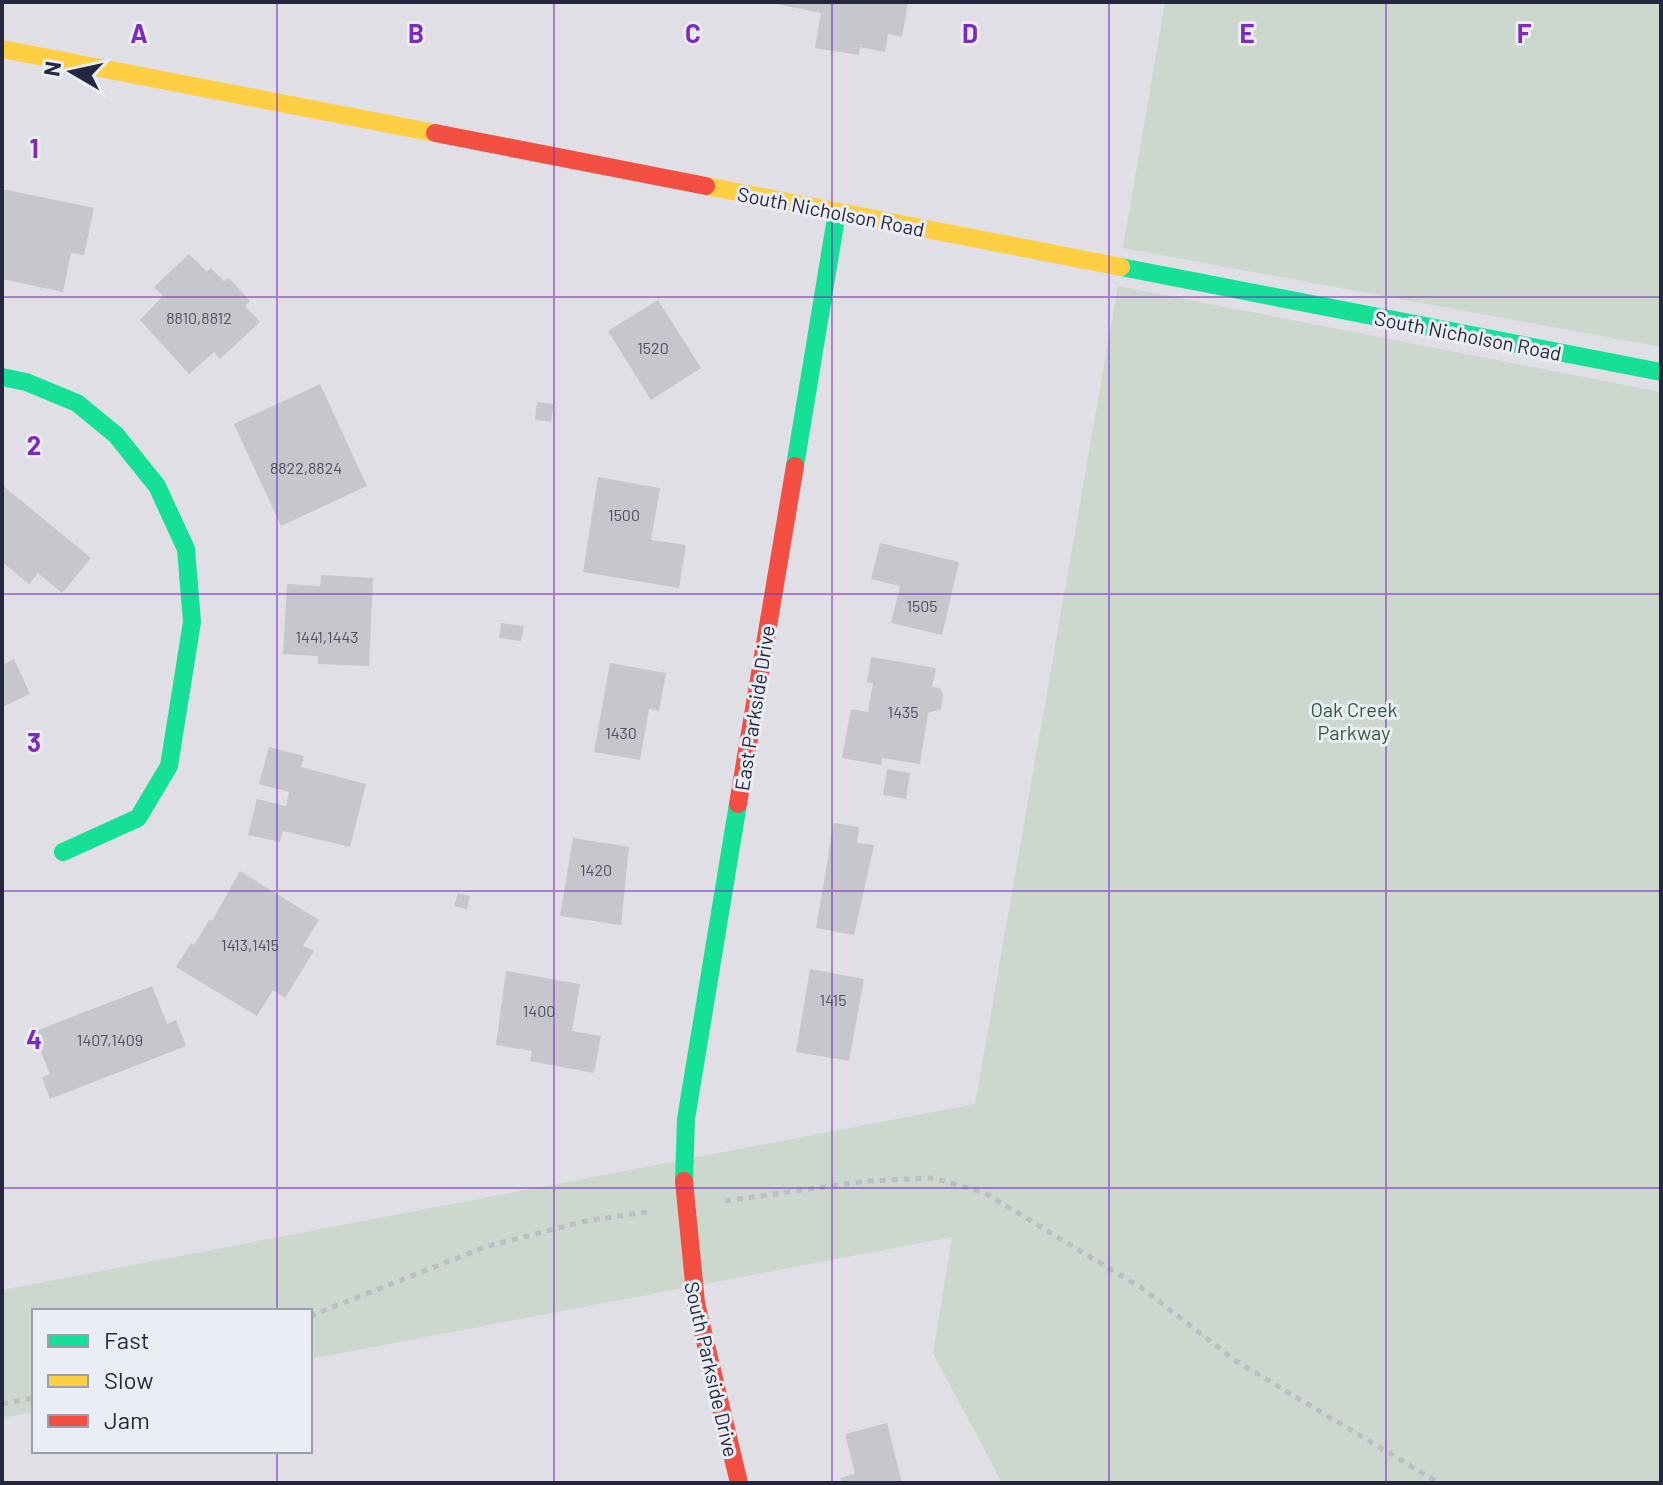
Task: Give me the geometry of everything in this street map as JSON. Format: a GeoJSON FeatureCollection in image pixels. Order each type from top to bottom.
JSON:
{"type":"FeatureCollection","features":[{"type":"Feature","properties":{"kind":"street","name":"South Nicholson Road"},"geometry":{"type":"LineString","coordinates":[[2,49],[1661,372]]}},
{"type":"Feature","properties":{"kind":"street","name":"East Parkside Drive"},"geometry":{"type":"LineString","coordinates":[[684,1206],[684,1154],[692,1080],[837,212]]}},
{"type":"Feature","properties":{"kind":"street"},"geometry":{"type":"LineString","coordinates":[[2,377],[26,382],[77,403],[116,435],[157,486],[186,549],[192,622],[169,766],[138,818],[63,852]]}},
{"type":"Feature","properties":{"kind":"street","name":"South Parkside Drive"},"geometry":{"type":"LineString","coordinates":[[684,1206],[695,1314],[739,1483]]}},
{"type":"Feature","properties":{"kind":"path"},"geometry":{"type":"LineString","coordinates":[[312,1315],[485,1247],[585,1221],[866,1181],[934,1178],[985,1193],[1143,1289],[1236,1361],[1439,1483]]}},
{"type":"Feature","properties":{"kind":"path"},"geometry":{"type":"LineString","coordinates":[[2,1404],[32,1398]]}},
{"type":"Feature","properties":{"kind":"green space"},"geometry":{"type":"Polygon","coordinates":[[[1165,2],[1661,2],[1661,347],[1123,248],[1165,2]]]}},
{"type":"Feature","properties":{"kind":"green space","name":"Oak Creek Parkway"},"geometry":{"type":"Polygon","coordinates":[[[1118,286],[1661,392],[1661,1483],[1002,1483],[933,1353],[952,1237],[312,1359],[312,1309],[32,1309],[32,1412],[2,1418],[2,1290],[975,1104],[1118,286]]]}},
{"type":"Feature","properties":{"kind":"building"},"geometry":{"type":"Polygon","coordinates":[[[766,2],[908,2],[902,37],[888,34],[885,52],[860,47],[859,55],[815,48],[821,13],[766,2]]]}},
{"type":"Feature","properties":{"kind":"building"},"geometry":{"type":"Polygon","coordinates":[[[2,189],[94,208],[84,255],[71,253],[63,292],[2,279],[2,189]]]}},
{"type":"Feature","properties":{"kind":"building"},"geometry":{"type":"Polygon","coordinates":[[[189,254],[207,272],[211,268],[224,281],[229,278],[250,301],[245,306],[260,322],[220,359],[214,352],[189,374],[140,320],[163,296],[154,287],[189,254]]]}},
{"type":"Feature","properties":{"kind":"building"},"geometry":{"type":"Polygon","coordinates":[[[658,300],[701,368],[651,400],[608,331],[658,300]]]}},
{"type":"Feature","properties":{"kind":"building"},"geometry":{"type":"Polygon","coordinates":[[[320,384],[367,486],[281,526],[234,424],[320,384]]]}},
{"type":"Feature","properties":{"kind":"building"},"geometry":{"type":"Polygon","coordinates":[[[537,402],[554,404],[551,422],[535,420],[537,402]]]}},
{"type":"Feature","properties":{"kind":"building"},"geometry":{"type":"Polygon","coordinates":[[[598,477],[660,488],[651,540],[686,545],[679,588],[583,572],[598,477]]]}},
{"type":"Feature","properties":{"kind":"building"},"geometry":{"type":"Polygon","coordinates":[[[2,485],[91,558],[62,593],[38,573],[29,584],[2,562],[2,485]]]}},
{"type":"Feature","properties":{"kind":"building"},"geometry":{"type":"Polygon","coordinates":[[[880,543],[959,562],[942,635],[891,623],[900,586],[871,579],[880,543]]]}},
{"type":"Feature","properties":{"kind":"building"},"geometry":{"type":"Polygon","coordinates":[[[321,575],[373,578],[369,666],[318,664],[318,656],[283,654],[287,584],[320,586],[321,575]]]}},
{"type":"Feature","properties":{"kind":"building"},"geometry":{"type":"Polygon","coordinates":[[[501,623],[524,626],[521,641],[499,638],[501,623]]]}},
{"type":"Feature","properties":{"kind":"building"},"geometry":{"type":"Polygon","coordinates":[[[871,657],[936,668],[932,687],[940,688],[943,694],[941,709],[928,713],[920,764],[882,758],[881,765],[842,758],[851,709],[868,712],[873,683],[867,682],[871,657]]]}},
{"type":"Feature","properties":{"kind":"building"},"geometry":{"type":"Polygon","coordinates":[[[14,659],[30,694],[2,707],[2,665],[14,659]]]}},
{"type":"Feature","properties":{"kind":"building"},"geometry":{"type":"Polygon","coordinates":[[[610,663],[666,673],[659,711],[649,709],[640,760],[594,752],[610,663]]]}},
{"type":"Feature","properties":{"kind":"building"},"geometry":{"type":"Polygon","coordinates":[[[269,747],[304,756],[301,767],[366,784],[350,847],[283,831],[280,842],[248,835],[257,799],[286,806],[289,792],[259,784],[269,747]]]}},
{"type":"Feature","properties":{"kind":"building"},"geometry":{"type":"Polygon","coordinates":[[[887,769],[910,773],[906,799],[883,795],[887,769]]]}},
{"type":"Feature","properties":{"kind":"building"},"geometry":{"type":"Polygon","coordinates":[[[834,823],[859,827],[857,843],[874,845],[854,935],[816,928],[834,823]]]}},
{"type":"Feature","properties":{"kind":"building"},"geometry":{"type":"Polygon","coordinates":[[[573,838],[629,847],[621,925],[560,916],[573,838]]]}},
{"type":"Feature","properties":{"kind":"building"},"geometry":{"type":"Polygon","coordinates":[[[240,871],[319,920],[303,946],[314,951],[285,998],[273,990],[257,1016],[176,967],[209,920],[212,921],[240,871]]]}},
{"type":"Feature","properties":{"kind":"building"},"geometry":{"type":"Polygon","coordinates":[[[458,893],[470,896],[467,909],[454,906],[458,893]]]}},
{"type":"Feature","properties":{"kind":"building"},"geometry":{"type":"Polygon","coordinates":[[[810,969],[864,979],[849,1061],[796,1052],[810,969]]]}},
{"type":"Feature","properties":{"kind":"building"},"geometry":{"type":"Polygon","coordinates":[[[506,971],[580,984],[572,1031],[601,1036],[594,1073],[530,1061],[532,1051],[496,1045],[506,971]]]}},
{"type":"Feature","properties":{"kind":"building"},"geometry":{"type":"Polygon","coordinates":[[[152,986],[167,1024],[176,1020],[186,1046],[50,1099],[42,1077],[50,1074],[33,1032],[152,986]]]}},
{"type":"Feature","properties":{"kind":"building"},"geometry":{"type":"Polygon","coordinates":[[[887,1423],[902,1483],[842,1483],[840,1478],[855,1474],[845,1434],[887,1423]]]}},
{"type":"Feature","properties":{"kind":"traffic: fast"},"geometry":{"type":"LineString","coordinates":[[795,466],[837,212]]}},
{"type":"Feature","properties":{"kind":"traffic: fast"},"geometry":{"type":"LineString","coordinates":[[1121,267],[1661,372]]}},
{"type":"Feature","properties":{"kind":"traffic: fast"},"geometry":{"type":"LineString","coordinates":[[2,377],[26,382],[77,403],[116,435],[157,486],[186,549],[192,622],[169,766],[138,818],[63,852]]}},
{"type":"Feature","properties":{"kind":"traffic: fast"},"geometry":{"type":"LineString","coordinates":[[684,1181],[686,1119],[738,804]]}},
{"type":"Feature","properties":{"kind":"traffic: slow"},"geometry":{"type":"LineString","coordinates":[[2,49],[435,133]]}},
{"type":"Feature","properties":{"kind":"traffic: slow"},"geometry":{"type":"LineString","coordinates":[[706,186],[1121,267]]}},
{"type":"Feature","properties":{"kind":"traffic: jam"},"geometry":{"type":"LineString","coordinates":[[435,133],[706,186]]}},
{"type":"Feature","properties":{"kind":"traffic: jam"},"geometry":{"type":"LineString","coordinates":[[738,804],[795,466]]}},
{"type":"Feature","properties":{"kind":"traffic: jam"},"geometry":{"type":"LineString","coordinates":[[684,1181],[696,1303],[739,1483]]}}]}
